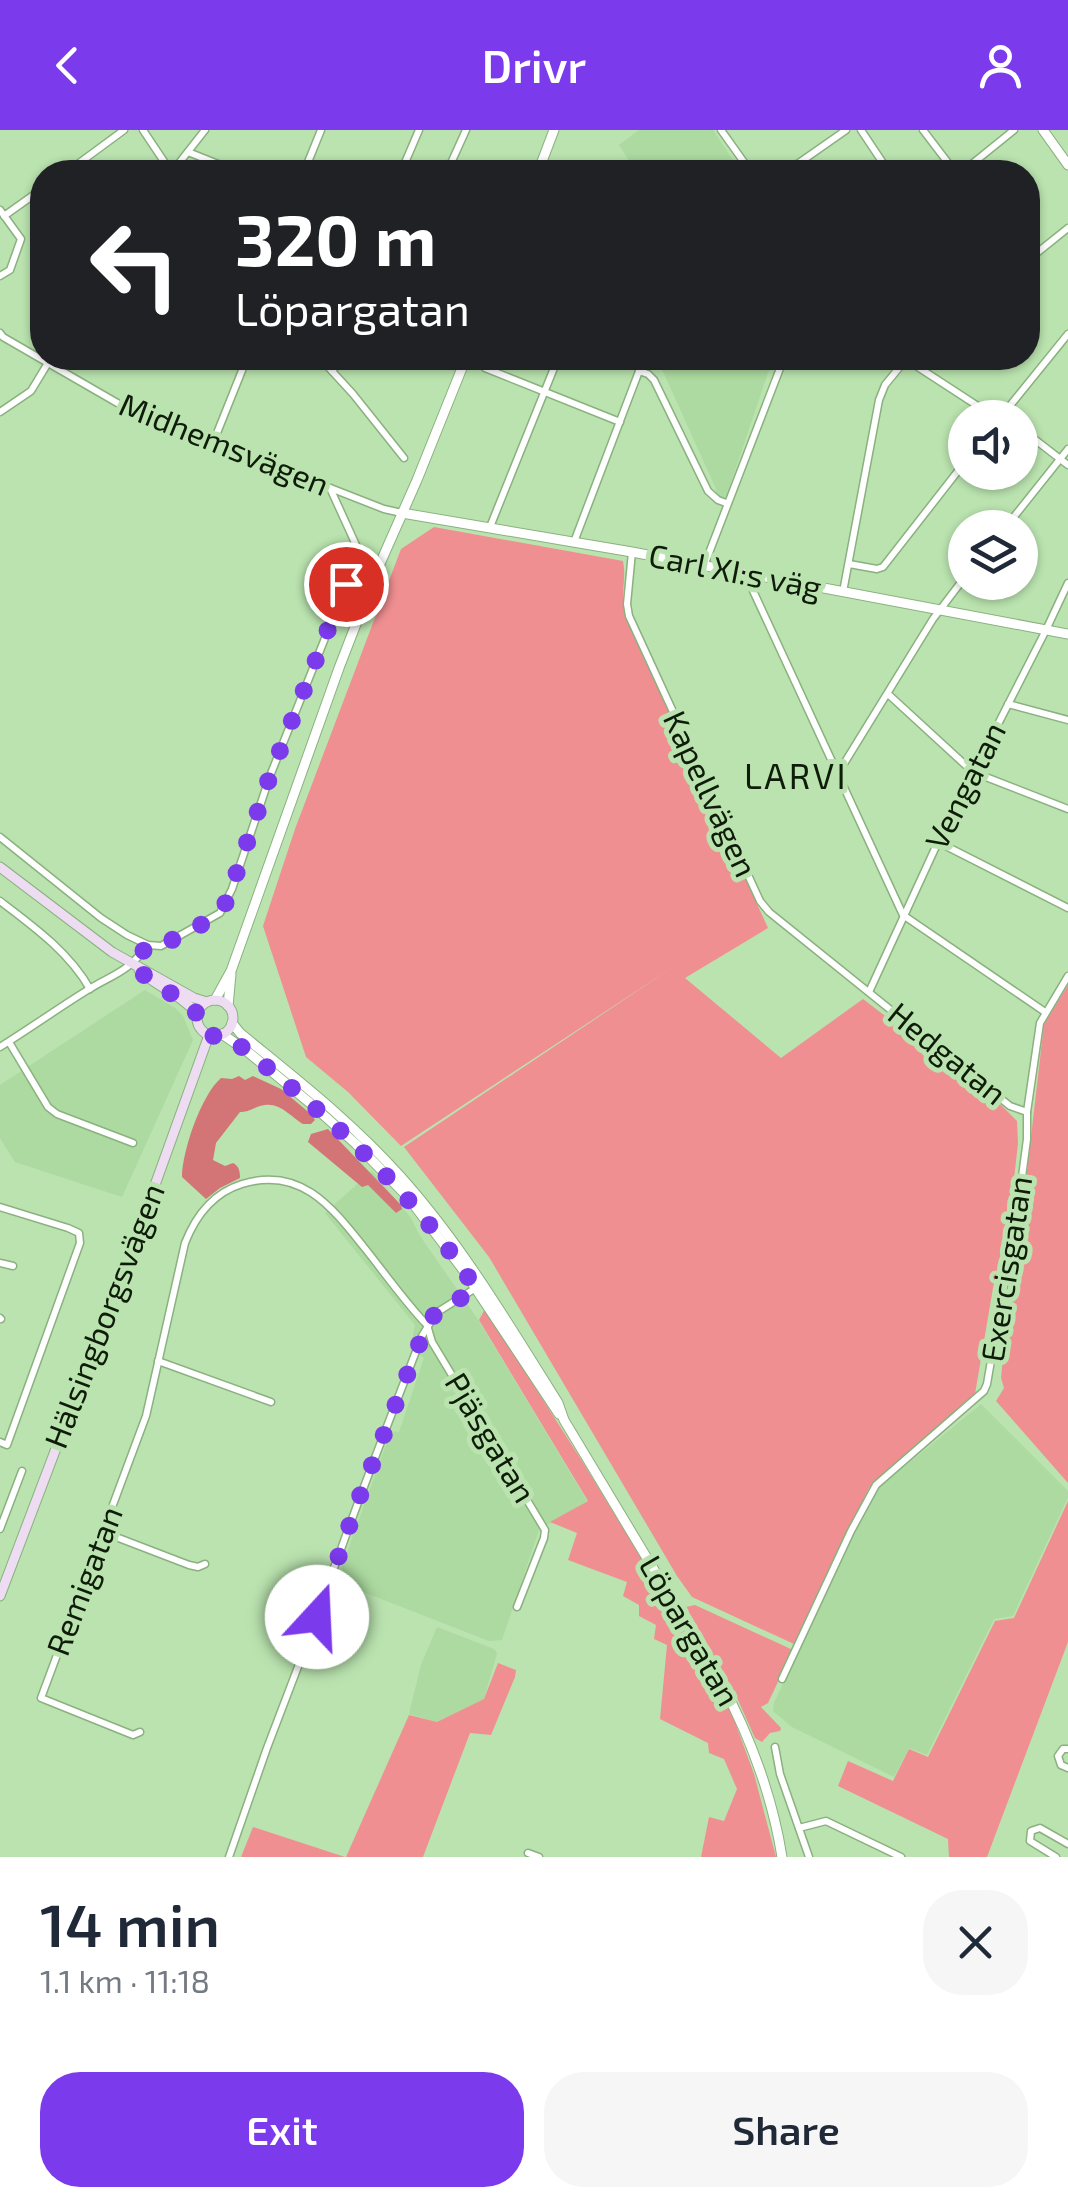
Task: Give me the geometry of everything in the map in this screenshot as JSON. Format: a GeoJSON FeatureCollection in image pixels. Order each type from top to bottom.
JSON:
{"type":"FeatureCollection","features":[{"type":"Feature","properties":{"kind":"main road"},"geometry":{"type":"LineString","coordinates":[[0,866],[149,980],[190,1005],[200,1028],[208,1035],[222,1034],[232,1023],[228,1006],[194,998],[133,964]]}},
{"type":"Feature","properties":{"kind":"main road"},"geometry":{"type":"LineString","coordinates":[[197,1014],[200,1007],[211,1001]]}},
{"type":"Feature","properties":{"kind":"main road","name":"Hälsingborgsvägen"},"geometry":{"type":"LineString","coordinates":[[0,1596],[208,1035]]}},
{"type":"Feature","properties":{"kind":"street"},"geometry":{"type":"LineString","coordinates":[[83,160],[124,130]]}},
{"type":"Feature","properties":{"kind":"street"},"geometry":{"type":"LineString","coordinates":[[143,130],[164,160]]}},
{"type":"Feature","properties":{"kind":"street"},"geometry":{"type":"LineString","coordinates":[[182,160],[205,130]]}},
{"type":"Feature","properties":{"kind":"street"},"geometry":{"type":"LineString","coordinates":[[309,160],[321,130]]}},
{"type":"Feature","properties":{"kind":"street"},"geometry":{"type":"LineString","coordinates":[[406,160],[419,130]]}},
{"type":"Feature","properties":{"kind":"street"},"geometry":{"type":"LineString","coordinates":[[453,160],[466,130]]}},
{"type":"Feature","properties":{"kind":"street"},"geometry":{"type":"LineString","coordinates":[[543,160],[554,130]]}},
{"type":"Feature","properties":{"kind":"street"},"geometry":{"type":"LineString","coordinates":[[720,130],[742,160]]}},
{"type":"Feature","properties":{"kind":"street"},"geometry":{"type":"LineString","coordinates":[[806,160],[846,130]]}},
{"type":"Feature","properties":{"kind":"street"},"geometry":{"type":"LineString","coordinates":[[861,130],[881,160]]}},
{"type":"Feature","properties":{"kind":"street"},"geometry":{"type":"LineString","coordinates":[[923,130],[949,160]]}},
{"type":"Feature","properties":{"kind":"street"},"geometry":{"type":"LineString","coordinates":[[975,160],[1014,130]]}},
{"type":"Feature","properties":{"kind":"street"},"geometry":{"type":"LineString","coordinates":[[1044,130],[1068,164]]}},
{"type":"Feature","properties":{"kind":"street"},"geometry":{"type":"LineString","coordinates":[[188,152],[208,160]]}},
{"type":"Feature","properties":{"kind":"street"},"geometry":{"type":"LineString","coordinates":[[0,276],[10,270],[21,239],[2,213],[30,196]]}},
{"type":"Feature","properties":{"kind":"street"},"geometry":{"type":"LineString","coordinates":[[1040,250],[1068,228]]}},
{"type":"Feature","properties":{"kind":"street"},"geometry":{"type":"LineString","coordinates":[[1040,369],[1068,334]]}},
{"type":"Feature","properties":{"kind":"street","name":"Midhemsvägen"},"geometry":{"type":"LineString","coordinates":[[1,338],[30,351]]}},
{"type":"Feature","properties":{"kind":"street"},"geometry":{"type":"LineString","coordinates":[[0,412],[31,391],[44,370]]}},
{"type":"Feature","properties":{"kind":"street","name":"Midhemsvägen"},"geometry":{"type":"LineString","coordinates":[[66,370],[126,408],[402,513]]}},
{"type":"Feature","properties":{"kind":"street"},"geometry":{"type":"LineString","coordinates":[[213,443],[242,370]]}},
{"type":"Feature","properties":{"kind":"street"},"geometry":{"type":"LineString","coordinates":[[211,1001],[231,971],[339,668],[461,370]]}},
{"type":"Feature","properties":{"kind":"street"},"geometry":{"type":"LineString","coordinates":[[490,370],[620,422]]}},
{"type":"Feature","properties":{"kind":"street"},"geometry":{"type":"LineString","coordinates":[[490,527],[553,370]]}},
{"type":"Feature","properties":{"kind":"street"},"geometry":{"type":"LineString","coordinates":[[704,566],[779,370]]}},
{"type":"Feature","properties":{"kind":"street"},"geometry":{"type":"LineString","coordinates":[[843,592],[879,400],[896,370]]}},
{"type":"Feature","properties":{"kind":"street"},"geometry":{"type":"LineString","coordinates":[[923,370],[969,400]]}},
{"type":"Feature","properties":{"kind":"street"},"geometry":{"type":"LineString","coordinates":[[1015,400],[1039,370]]}},
{"type":"Feature","properties":{"kind":"street"},"geometry":{"type":"LineString","coordinates":[[332,371],[404,458]]}},
{"type":"Feature","properties":{"kind":"street"},"geometry":{"type":"LineString","coordinates":[[574,542],[640,371],[654,380],[708,491],[726,503]]}},
{"type":"Feature","properties":{"kind":"street"},"geometry":{"type":"LineString","coordinates":[[1038,442],[1068,465]]}},
{"type":"Feature","properties":{"kind":"street"},"geometry":{"type":"LineString","coordinates":[[1019,510],[1068,450]]}},
{"type":"Feature","properties":{"kind":"street"},"geometry":{"type":"LineString","coordinates":[[849,564],[884,567],[948,484]]}},
{"type":"Feature","properties":{"kind":"street"},"geometry":{"type":"LineString","coordinates":[[0,838],[101,918],[148,945],[161,946],[220,913],[357,558],[356,545],[330,488]]}},
{"type":"Feature","properties":{"kind":"street","name":"Carl XI:s väg"},"geometry":{"type":"LineString","coordinates":[[402,513],[1068,634]]}},
{"type":"Feature","properties":{"kind":"street","name":"Kapellvägen"},"geometry":{"type":"LineString","coordinates":[[632,552],[629,616],[760,901],[869,992]]}},
{"type":"Feature","properties":{"kind":"street"},"geometry":{"type":"LineString","coordinates":[[750,575],[749,582],[903,915],[1045,1012]]}},
{"type":"Feature","properties":{"kind":"street","name":"Vengatan"},"geometry":{"type":"LineString","coordinates":[[869,992],[938,842],[1068,583]]}},
{"type":"Feature","properties":{"kind":"street"},"geometry":{"type":"LineString","coordinates":[[838,775],[948,599]]}},
{"type":"Feature","properties":{"kind":"street"},"geometry":{"type":"LineString","coordinates":[[888,694],[973,772],[1068,808]]}},
{"type":"Feature","properties":{"kind":"street"},"geometry":{"type":"LineString","coordinates":[[1008,704],[1068,720]]}},
{"type":"Feature","properties":{"kind":"street"},"geometry":{"type":"LineString","coordinates":[[938,842],[1068,908]]}},
{"type":"Feature","properties":{"kind":"street"},"geometry":{"type":"LineString","coordinates":[[0,901],[57,948],[90,989]]}},
{"type":"Feature","properties":{"kind":"street"},"geometry":{"type":"LineString","coordinates":[[0,1047],[133,964],[148,945]]}},
{"type":"Feature","properties":{"kind":"street"},"geometry":{"type":"LineString","coordinates":[[228,1006],[231,971]]}},
{"type":"Feature","properties":{"kind":"street","name":"Exercisgatan"},"geometry":{"type":"LineString","coordinates":[[782,1679],[876,1485],[984,1391],[987,1384],[1020,1192],[1040,1023],[1068,976]]}},
{"type":"Feature","properties":{"kind":"street","name":"Hedgatan"},"geometry":{"type":"LineString","coordinates":[[869,992],[1010,1106],[1027,1112]]}},
{"type":"Feature","properties":{"kind":"street","name":"Löpargatan"},"geometry":{"type":"LineString","coordinates":[[232,1023],[326,1102],[382,1156],[420,1198],[479,1286],[706,1654],[745,1732],[768,1796],[782,1857]]}},
{"type":"Feature","properties":{"kind":"street","name":"Löpargatan"},"geometry":{"type":"LineString","coordinates":[[222,1034],[310,1103],[394,1182],[479,1286]]}},
{"type":"Feature","properties":{"kind":"street"},"geometry":{"type":"LineString","coordinates":[[8,1042],[48,1107],[133,1142]]}},
{"type":"Feature","properties":{"kind":"street","name":"Remigatan"},"geometry":{"type":"LineString","coordinates":[[140,1732],[133,1735],[41,1698],[146,1416],[184,1243],[197,1217],[230,1189],[259,1180],[290,1182],[320,1197],[340,1216],[427,1324]]}},
{"type":"Feature","properties":{"kind":"street"},"geometry":{"type":"LineString","coordinates":[[0,1207],[68,1228],[80,1237],[7,1444],[0,1442]]}},
{"type":"Feature","properties":{"kind":"street"},"geometry":{"type":"LineString","coordinates":[[0,1264],[13,1266]]}},
{"type":"Feature","properties":{"kind":"street"},"geometry":{"type":"LineString","coordinates":[[230,1857],[264,1757],[328,1597],[358,1501],[427,1324],[436,1313],[479,1286]]}},
{"type":"Feature","properties":{"kind":"street","name":"Pjäsgatan"},"geometry":{"type":"LineString","coordinates":[[427,1324],[432,1342],[545,1530],[517,1607]]}},
{"type":"Feature","properties":{"kind":"street"},"geometry":{"type":"LineString","coordinates":[[158,1360],[271,1402]]}},
{"type":"Feature","properties":{"kind":"street"},"geometry":{"type":"LineString","coordinates":[[0,1529],[22,1471]]}},
{"type":"Feature","properties":{"kind":"street"},"geometry":{"type":"LineString","coordinates":[[103,1532],[189,1565],[205,1564]]}},
{"type":"Feature","properties":{"kind":"street"},"geometry":{"type":"LineString","coordinates":[[776,1747],[780,1774],[810,1857]]}},
{"type":"Feature","properties":{"kind":"street"},"geometry":{"type":"LineString","coordinates":[[1068,1748],[1058,1756],[1068,1768]]}},
{"type":"Feature","properties":{"kind":"street"},"geometry":{"type":"LineString","coordinates":[[799,1828],[826,1821],[901,1857]]}},
{"type":"Feature","properties":{"kind":"street"},"geometry":{"type":"LineString","coordinates":[[1056,1857],[1033,1844],[1031,1831],[1040,1828],[1068,1844]]}},
{"type":"Feature","properties":{"kind":"street"},"geometry":{"type":"LineString","coordinates":[[528,1853],[539,1857]]}},
{"type":"Feature","properties":{"kind":"shaded area"},"geometry":{"type":"Polygon","coordinates":[[[639,130],[713,130],[733,160],[628,160],[619,145],[639,130]]]}},
{"type":"Feature","properties":{"kind":"shaded area"},"geometry":{"type":"Polygon","coordinates":[[[662,370],[769,370],[726,497],[717,498],[662,370]]]}},
{"type":"Feature","properties":{"kind":"shaded area"},"geometry":{"type":"Polygon","coordinates":[[[434,527],[623,561],[626,617],[768,928],[685,978],[781,1058],[863,999],[1017,1121],[1010,1216],[975,1394],[869,1488],[794,1644],[692,1597],[489,1257],[404,1147],[673,967],[401,1146],[348,1092],[306,1057],[263,926],[295,829],[401,549],[434,527]]]}},
{"type":"Feature","properties":{"kind":"shaded area"},"geometry":{"type":"Polygon","coordinates":[[[1068,985],[1068,1483],[996,1401],[1004,1388],[1001,1378],[1013,1256],[1024,1198],[1044,1024],[1068,985]]]}},
{"type":"Feature","properties":{"kind":"shaded area"},"geometry":{"type":"Polygon","coordinates":[[[145,990],[183,1016],[193,1040],[122,1197],[15,1162],[0,1138],[0,1085],[145,990]]]}},
{"type":"Feature","properties":{"kind":"shaded area"},"geometry":{"type":"Polygon","coordinates":[[[239,1076],[245,1080],[253,1076],[281,1089],[315,1120],[303,1124],[271,1105],[240,1112],[216,1143],[213,1160],[225,1166],[235,1164],[240,1178],[206,1199],[182,1177],[189,1139],[214,1086],[221,1078],[239,1076]]]}},
{"type":"Feature","properties":{"kind":"shaded area"},"geometry":{"type":"Polygon","coordinates":[[[328,1129],[402,1209],[396,1213],[368,1185],[362,1187],[308,1142],[311,1134],[328,1129]]]}},
{"type":"Feature","properties":{"kind":"shaded area"},"geometry":{"type":"Polygon","coordinates":[[[372,1171],[411,1218],[479,1321],[587,1501],[539,1530],[502,1640],[489,1641],[340,1583],[342,1566],[391,1431],[399,1432],[424,1358],[411,1346],[415,1325],[325,1213],[372,1171]]]}},
{"type":"Feature","properties":{"kind":"shaded area"},"geometry":{"type":"Polygon","coordinates":[[[485,1309],[693,1643],[732,1714],[754,1774],[776,1857],[701,1857],[709,1817],[724,1821],[737,1789],[724,1759],[709,1753],[708,1743],[660,1719],[667,1645],[654,1639],[656,1625],[639,1616],[639,1605],[623,1596],[627,1582],[568,1560],[577,1533],[550,1522],[588,1501],[479,1320],[485,1309]]]}},
{"type":"Feature","properties":{"kind":"shaded area"},"geometry":{"type":"Polygon","coordinates":[[[981,1404],[1068,1491],[1068,1497],[1013,1616],[994,1619],[927,1755],[909,1748],[894,1777],[792,1727],[773,1711],[774,1703],[875,1491],[981,1404]]]}},
{"type":"Feature","properties":{"kind":"shaded area"},"geometry":{"type":"Polygon","coordinates":[[[1068,1501],[1068,1642],[987,1857],[949,1857],[948,1839],[838,1786],[848,1761],[893,1781],[909,1749],[928,1757],[995,1621],[1014,1618],[1068,1501]]]}},
{"type":"Feature","properties":{"kind":"shaded area"},"geometry":{"type":"Polygon","coordinates":[[[695,1605],[793,1650],[768,1703],[761,1707],[780,1731],[770,1733],[762,1742],[755,1738],[734,1691],[686,1607],[695,1605]]]}},
{"type":"Feature","properties":{"kind":"shaded area"},"geometry":{"type":"Polygon","coordinates":[[[437,1627],[497,1653],[484,1699],[437,1722],[409,1714],[421,1665],[437,1627]]]}},
{"type":"Feature","properties":{"kind":"shaded area"},"geometry":{"type":"Polygon","coordinates":[[[498,1663],[516,1670],[515,1677],[491,1735],[470,1733],[423,1857],[346,1857],[409,1715],[437,1722],[484,1699],[498,1663]]]}},
{"type":"Feature","properties":{"kind":"shaded area"},"geometry":{"type":"Polygon","coordinates":[[[253,1827],[345,1857],[241,1857],[253,1827]]]}},
{"type":"Feature","properties":{"kind":"district","name":"LARVI"},"geometry":{"type":"Point","coordinates":[796,777]}},
{"type":"Feature","properties":{"kind":"route"},"geometry":{"type":"LineString","coordinates":[[317,1617],[322,1595],[427,1324],[436,1313],[476,1289],[408,1197],[356,1144],[234,1041],[222,1034],[205,1033],[190,1005],[149,980],[133,964],[148,945],[161,946],[174,939],[220,913],[227,901],[270,776],[346,584]]}}]}
